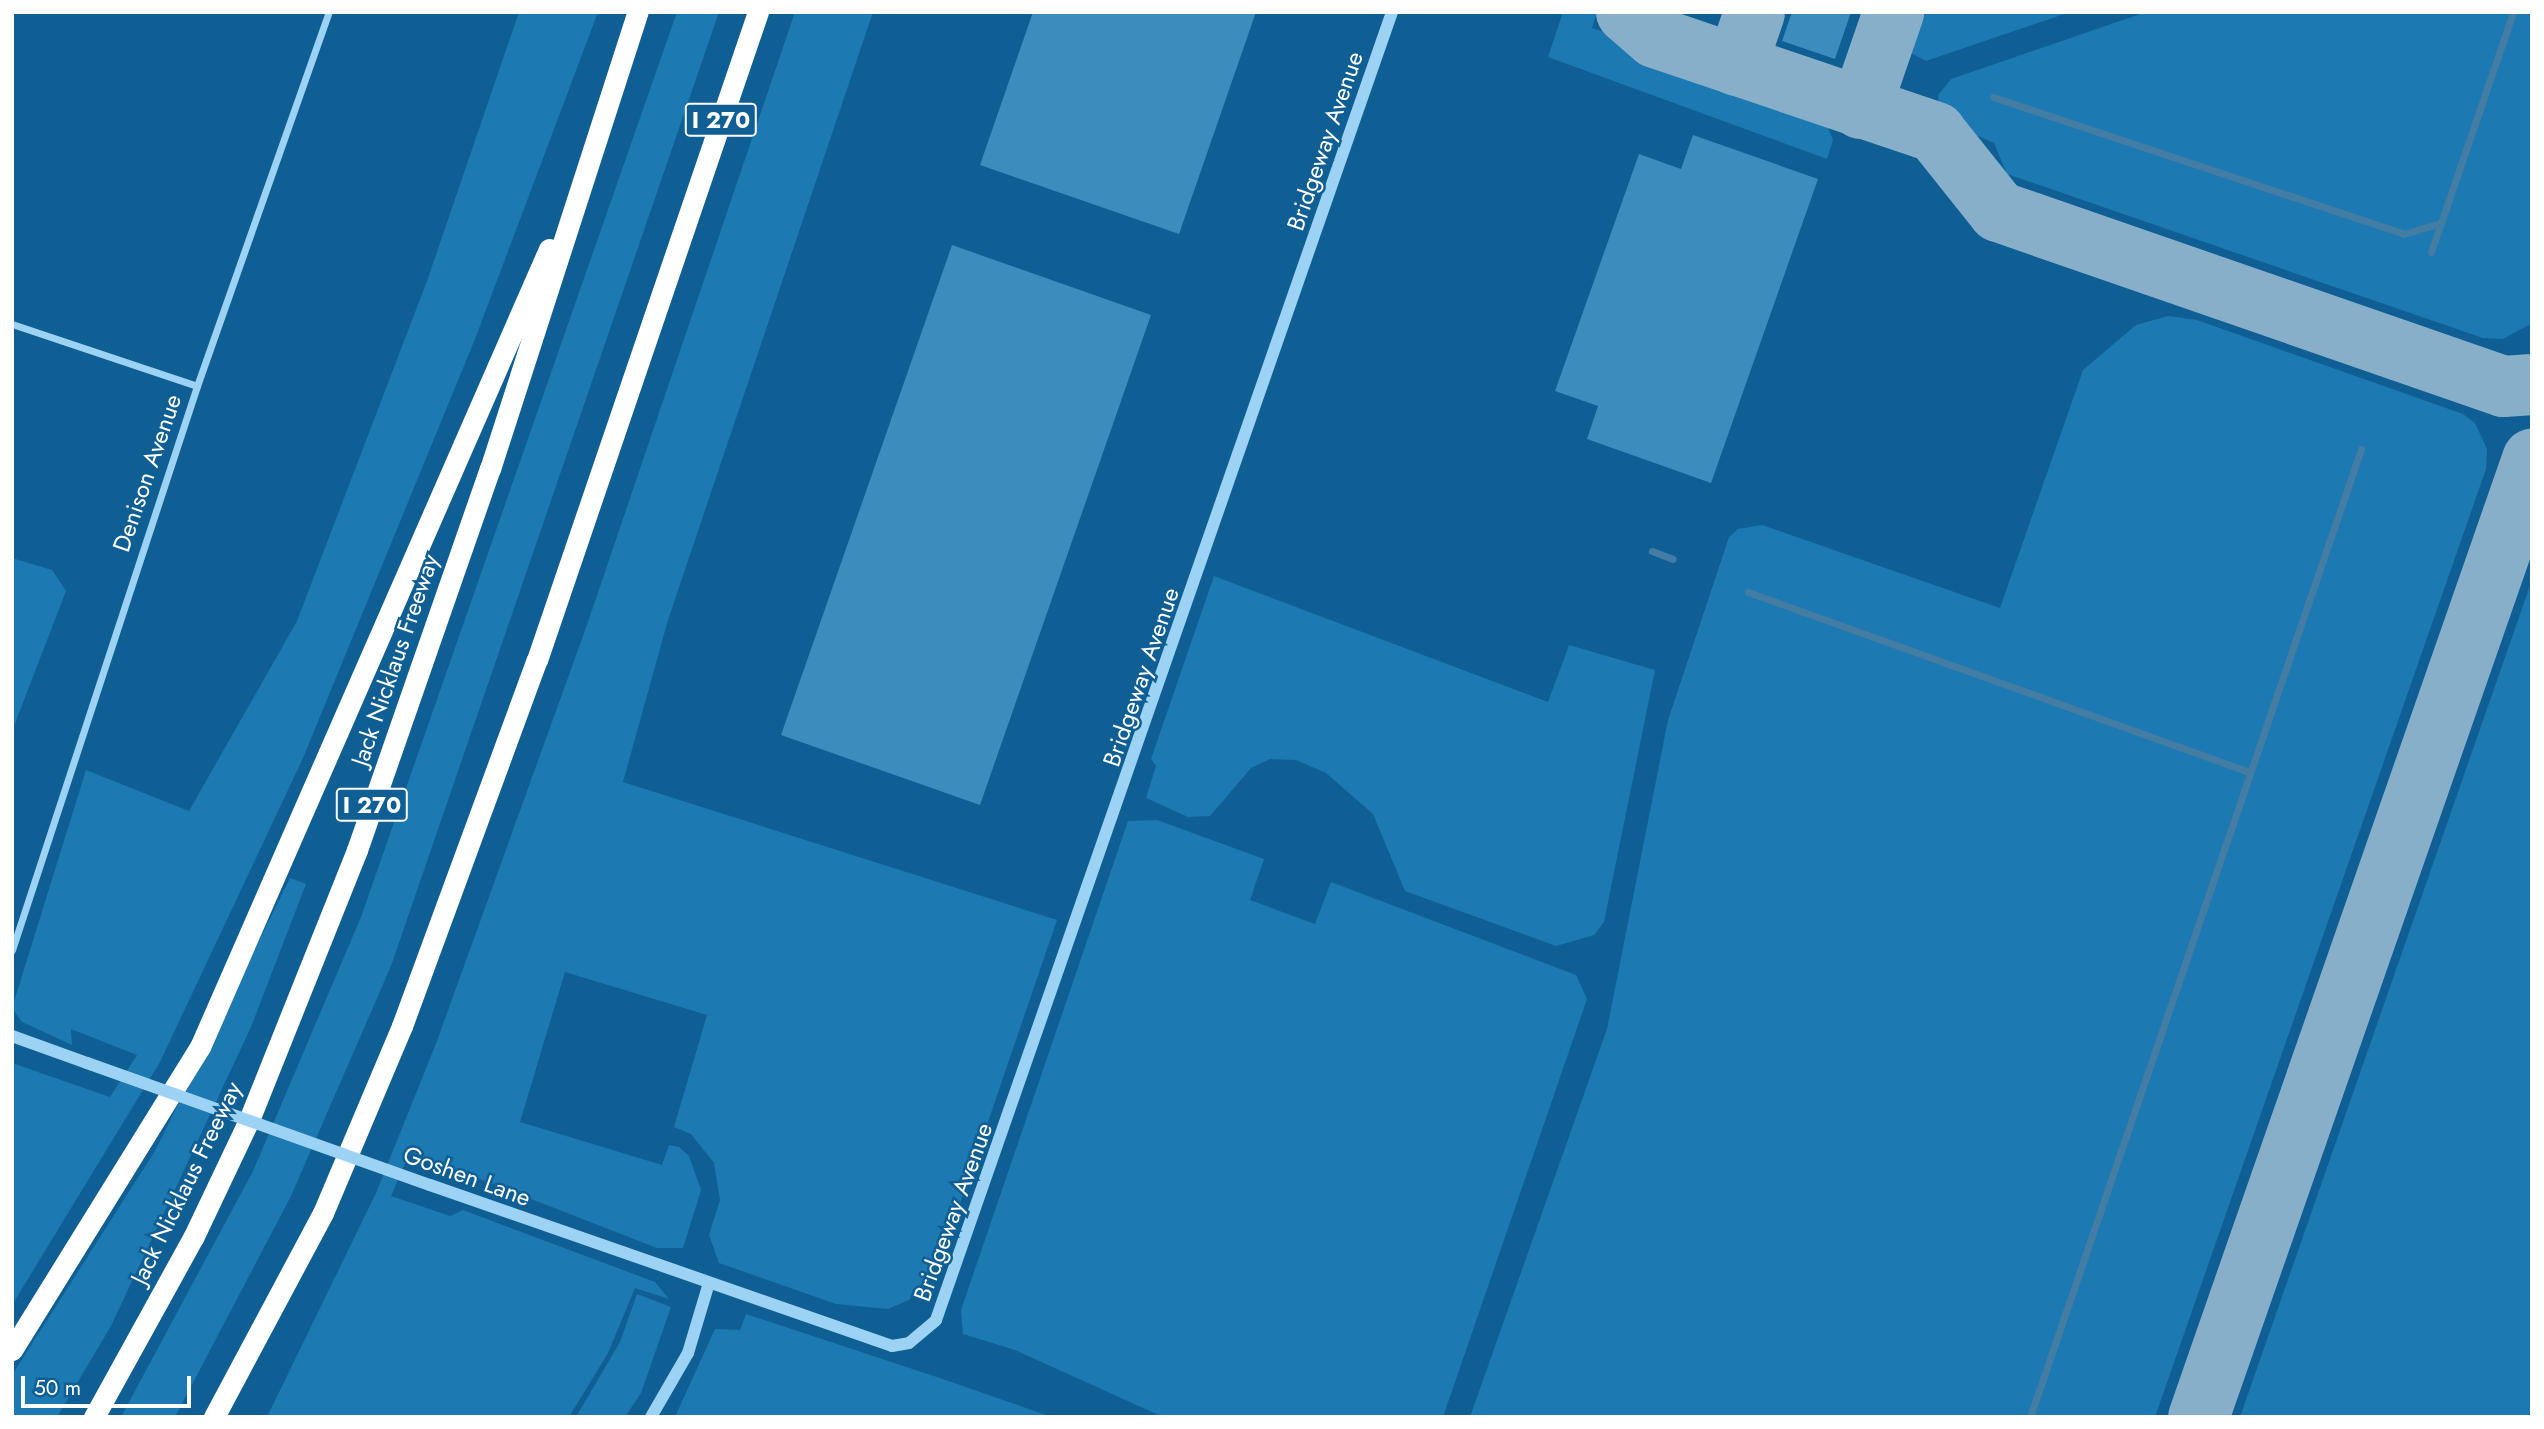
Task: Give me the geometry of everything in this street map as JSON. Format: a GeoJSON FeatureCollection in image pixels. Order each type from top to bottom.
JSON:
{"type":"FeatureCollection","features":[{"type":"Feature","properties":{"kind":"highway","name":"Jack Nicklaus Freeway"},"geometry":{"type":"LineString","coordinates":[[94,1417],[193,1238],[249,1120],[352,863],[490,469],[638,12]]}},
{"type":"Feature","properties":{"kind":"highway","name":"I 270"},"geometry":{"type":"LineString","coordinates":[[214,1417],[323,1213],[402,1026],[537,660],[758,12]]}},
{"type":"Feature","properties":{"kind":"highway"},"geometry":{"type":"LineString","coordinates":[[12,1350],[200,1047],[587,168]]}},
{"type":"Feature","properties":{"kind":"street","name":"Denison Avenue"},"geometry":{"type":"LineString","coordinates":[[12,950],[197,386],[329,12]]}},
{"type":"Feature","properties":{"kind":"street","name":"Bridgeway Avenue"},"geometry":{"type":"LineString","coordinates":[[909,1343],[936,1320],[947,1297],[1392,12]]}},
{"type":"Feature","properties":{"kind":"street"},"geometry":{"type":"LineString","coordinates":[[12,324],[197,386]]}},
{"type":"Feature","properties":{"kind":"street","name":"Goshen Lane"},"geometry":{"type":"LineString","coordinates":[[12,1036],[873,1341],[909,1343]]}},
{"type":"Feature","properties":{"kind":"street"},"geometry":{"type":"LineString","coordinates":[[651,1417],[688,1353],[709,1283]]}},
{"type":"Feature","properties":{"kind":"shaded area"},"geometry":{"type":"Polygon","coordinates":[[[519,12],[598,12],[475,339],[303,758],[160,1062],[12,1305],[12,1063],[110,1097],[137,1055],[71,1029],[72,1045],[22,1022],[12,1008],[86,770],[189,811],[297,621],[427,281],[519,12]]]}},
{"type":"Feature","properties":{"kind":"shaded area"},"geometry":{"type":"Polygon","coordinates":[[[677,12],[719,12],[391,966],[291,1196],[175,1417],[121,1417],[253,1171],[361,917],[677,12]]]}},
{"type":"Feature","properties":{"kind":"shaded area"},"geometry":{"type":"Polygon","coordinates":[[[795,12],[873,12],[668,620],[623,782],[1057,920],[951,1230],[931,1274],[909,1300],[888,1309],[836,1304],[719,1263],[709,1235],[720,1200],[714,1163],[691,1134],[674,1127],[707,1015],[565,972],[520,1122],[662,1165],[669,1145],[679,1147],[689,1156],[701,1190],[683,1248],[657,1248],[410,1152],[391,1196],[450,1216],[463,1210],[655,1282],[669,1299],[635,1288],[608,1353],[569,1417],[267,1417],[376,1193],[437,1041],[588,622],[795,12]]]}},
{"type":"Feature","properties":{"kind":"shaded area"},"geometry":{"type":"Polygon","coordinates":[[[1563,12],[1597,12],[1592,28],[1819,106],[1833,140],[1827,159],[1548,57],[1563,12]]]}},
{"type":"Feature","properties":{"kind":"shaded area"},"geometry":{"type":"Polygon","coordinates":[[[1904,12],[2070,12],[1926,61],[1900,47],[1904,12]]]}},
{"type":"Feature","properties":{"kind":"shaded area"},"geometry":{"type":"Polygon","coordinates":[[[2146,12],[2532,12],[2532,323],[2503,339],[2483,338],[2007,174],[1994,143],[1941,120],[1938,95],[1951,79],[2146,12]]]}},
{"type":"Feature","properties":{"kind":"shaded area"},"geometry":{"type":"Polygon","coordinates":[[[2168,316],[2197,320],[2463,414],[2475,423],[2487,449],[2486,469],[2155,1417],[1470,1417],[1607,1029],[1668,720],[1729,537],[1738,529],[1762,525],[2000,608],[2083,370],[2136,325],[2168,316]]]}},
{"type":"Feature","properties":{"kind":"shaded area"},"geometry":{"type":"Polygon","coordinates":[[[12,558],[52,570],[66,591],[12,731],[12,558]]]}},
{"type":"Feature","properties":{"kind":"shaded area"},"geometry":{"type":"Polygon","coordinates":[[[1214,576],[1548,702],[1569,645],[1655,670],[1604,922],[1594,935],[1556,946],[1405,891],[1373,814],[1326,773],[1296,760],[1270,759],[1251,768],[1210,816],[1188,817],[1146,798],[1156,766],[1151,759],[1214,576]]]}},
{"type":"Feature","properties":{"kind":"shaded area"},"geometry":{"type":"Polygon","coordinates":[[[2532,580],[2532,1407],[2528,1417],[2240,1417],[2532,580]]]}},
{"type":"Feature","properties":{"kind":"shaded area"},"geometry":{"type":"Polygon","coordinates":[[[1157,820],[1264,859],[1250,900],[1315,924],[1331,882],[1576,975],[1587,999],[1443,1417],[1163,1417],[1015,1350],[963,1334],[961,1310],[1128,821],[1157,820]]]}},
{"type":"Feature","properties":{"kind":"shaded area"},"geometry":{"type":"Polygon","coordinates":[[[290,878],[306,884],[251,1027],[111,1326],[57,1417],[12,1417],[12,1375],[155,1151],[290,878]]]}},
{"type":"Feature","properties":{"kind":"shaded area"},"geometry":{"type":"Polygon","coordinates":[[[637,1294],[671,1307],[641,1393],[625,1417],[576,1417],[620,1342],[637,1294]]]}},
{"type":"Feature","properties":{"kind":"shaded area"},"geometry":{"type":"Polygon","coordinates":[[[746,1314],[1052,1417],[675,1417],[715,1329],[740,1330],[746,1314]]]}},
{"type":"Feature","properties":{"kind":"building"},"geometry":{"type":"Polygon","coordinates":[[[1033,12],[1256,12],[1179,234],[980,165],[1033,12]]]}},
{"type":"Feature","properties":{"kind":"building"},"geometry":{"type":"Polygon","coordinates":[[[1792,12],[1851,12],[1835,59],[1782,41],[1792,12]]]}},
{"type":"Feature","properties":{"kind":"building"},"geometry":{"type":"Polygon","coordinates":[[[1693,135],[1818,179],[1711,483],[1587,439],[1598,406],[1555,391],[1639,154],[1681,169],[1693,135]]]}},
{"type":"Feature","properties":{"kind":"building"},"geometry":{"type":"Polygon","coordinates":[[[952,245],[1151,315],[980,805],[781,735],[952,245]]]}},
{"type":"Feature","properties":{"kind":"waterway"},"geometry":{"type":"LineString","coordinates":[[2431,252],[2513,12]]}},
{"type":"Feature","properties":{"kind":"waterway"},"geometry":{"type":"LineString","coordinates":[[1993,97],[2404,234],[2441,223]]}},
{"type":"Feature","properties":{"kind":"waterway"},"geometry":{"type":"LineString","coordinates":[[2030,1417],[2361,449]]}},
{"type":"Feature","properties":{"kind":"waterway"},"geometry":{"type":"LineString","coordinates":[[1652,551],[1673,559]]}},
{"type":"Feature","properties":{"kind":"waterway"},"geometry":{"type":"LineString","coordinates":[[1748,592],[2249,772]]}},
{"type":"Feature","properties":{"kind":"taxiway"},"geometry":{"type":"LineString","coordinates":[[1626,12],[1655,37],[1935,132],[1998,211],[2503,386],[2532,384]]}},
{"type":"Feature","properties":{"kind":"taxiway"},"geometry":{"type":"LineString","coordinates":[[1736,65],[1754,12]]}},
{"type":"Feature","properties":{"kind":"taxiway"},"geometry":{"type":"LineString","coordinates":[[1860,108],[1893,12]]}},
{"type":"Feature","properties":{"kind":"taxiway"},"geometry":{"type":"LineString","coordinates":[[2198,1417],[2532,459]]}}]}
